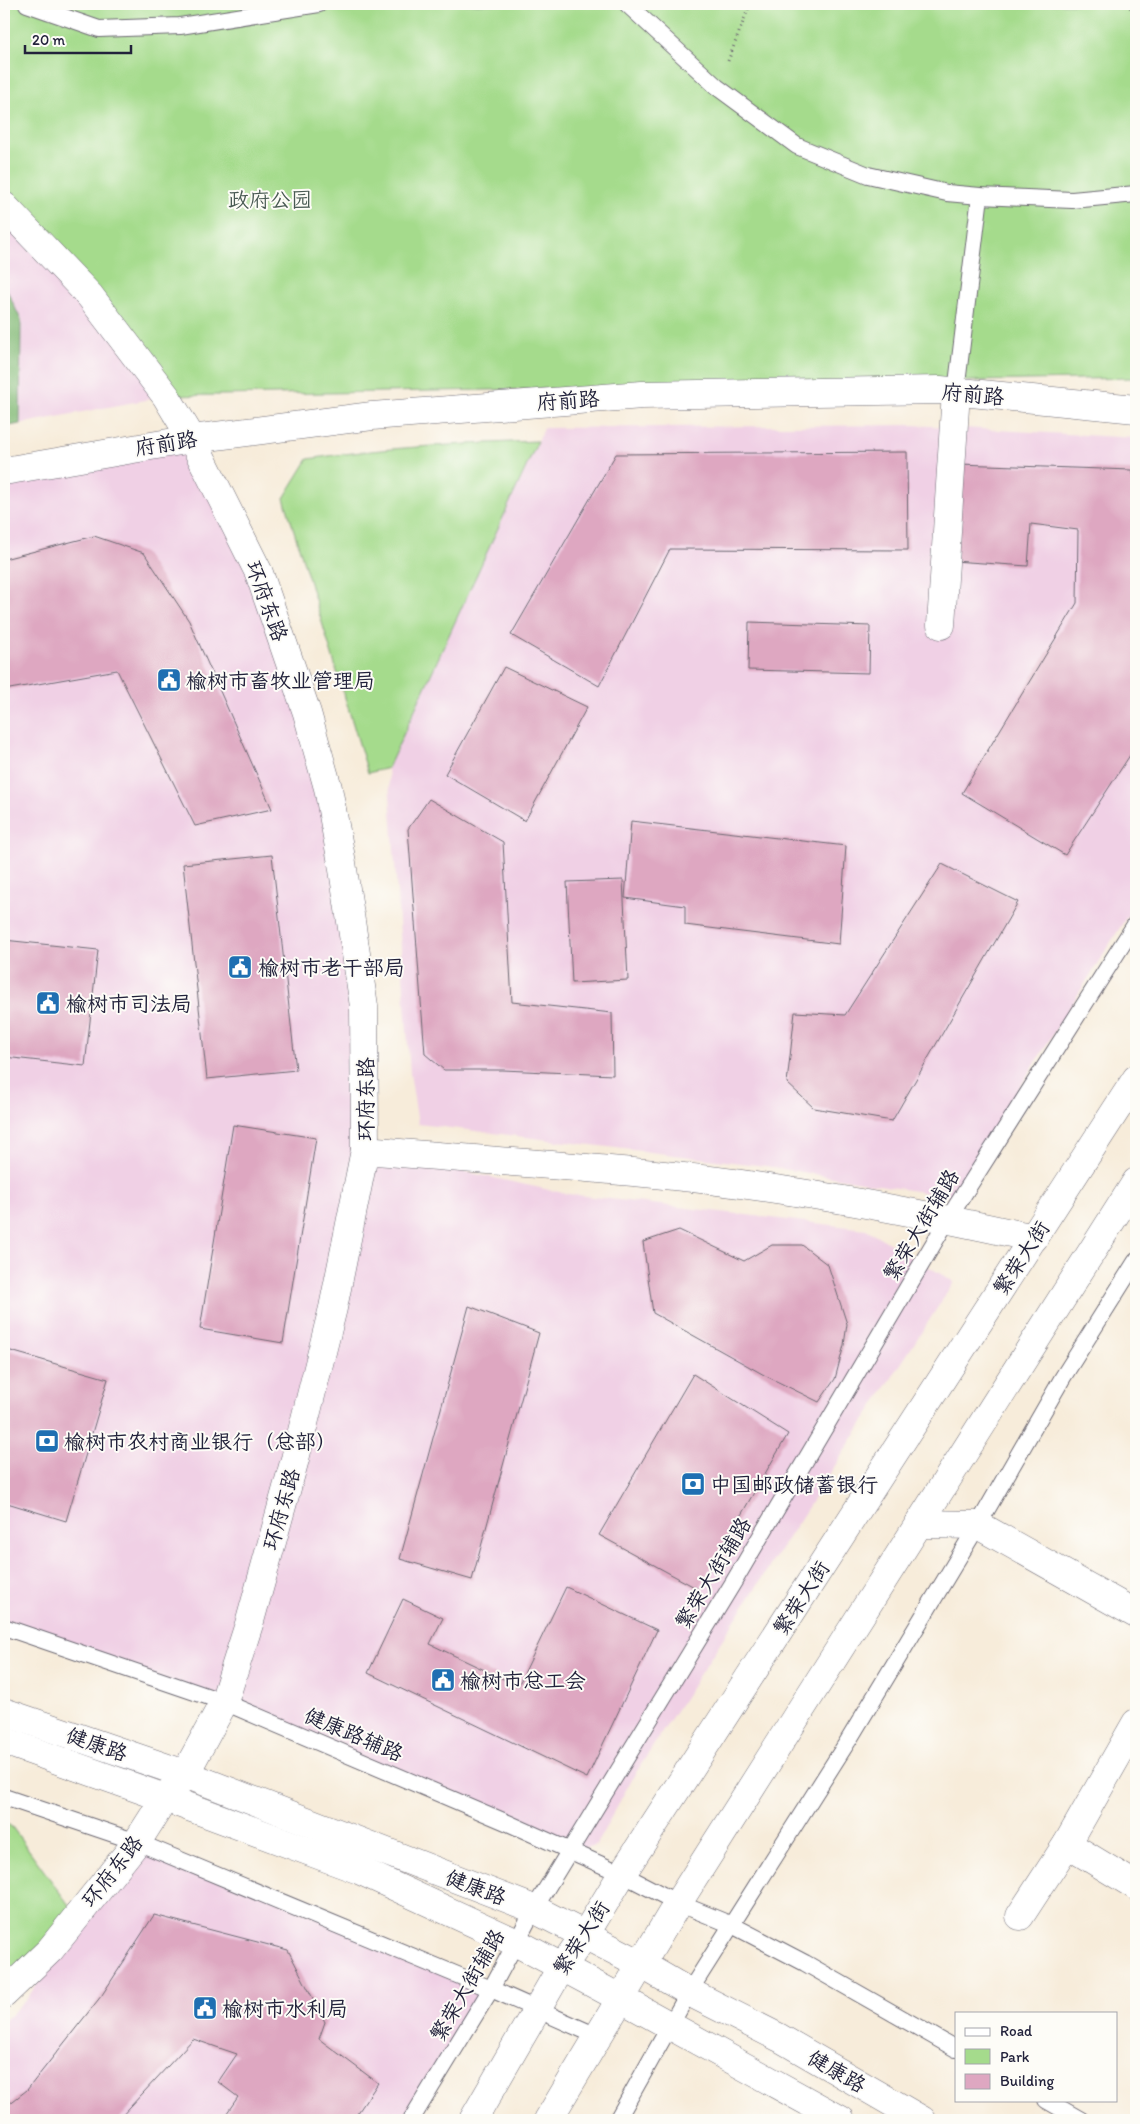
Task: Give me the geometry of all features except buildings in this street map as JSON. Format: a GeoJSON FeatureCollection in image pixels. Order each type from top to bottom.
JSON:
{"type":"FeatureCollection","features":[{"type":"Feature","properties":{"kind":"street","name":"环府东路"},"geometry":{"type":"LineString","coordinates":[[4,206],[90,296],[166,396],[192,439],[259,573],[307,713],[328,788],[364,1006],[365,1150],[333,1308],[295,1459],[250,1621],[224,1702],[185,1774],[165,1798],[136,1842],[50,1950],[4,1994]]}},
{"type":"Feature","properties":{"kind":"street","name":"府前路"},"geometry":{"type":"LineString","coordinates":[[4,471],[192,439],[372,416],[642,395],[940,390],[1136,408]]}},
{"type":"Feature","properties":{"kind":"street"},"geometry":{"type":"LineString","coordinates":[[941,625],[956,392]]}},
{"type":"Feature","properties":{"kind":"street","name":"繁荣大街"},"geometry":{"type":"LineString","coordinates":[[473,2120],[561,1968],[585,1935],[622,1874],[1136,1079]]}},
{"type":"Feature","properties":{"kind":"street"},"geometry":{"type":"LineString","coordinates":[[365,1150],[664,1175],[810,1194],[948,1219],[1034,1238]]}},
{"type":"Feature","properties":{"kind":"street"},"geometry":{"type":"LineString","coordinates":[[548,2120],[678,1904],[1136,1182]]}},
{"type":"Feature","properties":{"kind":"street"},"geometry":{"type":"LineString","coordinates":[[919,1524],[978,1525],[1136,1614]]}},
{"type":"Feature","properties":{"kind":"street","name":"健康路"},"geometry":{"type":"LineString","coordinates":[[4,1712],[185,1774],[534,1909],[641,1964],[689,1992],[780,2038],[922,2120]]}},
{"type":"Feature","properties":{"kind":"street"},"geometry":{"type":"LineString","coordinates":[[1020,1916],[1067,1844],[1136,1723]]}},
{"type":"Feature","properties":{"kind":"street","name":"健康路"},"geometry":{"type":"LineString","coordinates":[[4,1741],[359,1870],[517,1943],[841,2120]]}},
{"type":"Feature","properties":{"kind":"street"},"geometry":{"type":"LineString","coordinates":[[1067,1844],[1136,1886]]}},
{"type":"Feature","properties":{"kind":"lane"},"geometry":{"type":"LineString","coordinates":[[27,4],[99,29],[180,26],[319,4]]}},
{"type":"Feature","properties":{"kind":"lane"},"geometry":{"type":"LineString","coordinates":[[627,4],[717,87],[797,146],[868,175],[947,193],[980,196],[1072,200],[1136,194]]}},
{"type":"Feature","properties":{"kind":"lane"},"geometry":{"type":"LineString","coordinates":[[956,392],[980,196]]}},
{"type":"Feature","properties":{"kind":"lane","name":"繁荣大街辅路"},"geometry":{"type":"LineString","coordinates":[[410,2120],[491,1989],[534,1909],[733,1583],[948,1219],[1136,923]]}},
{"type":"Feature","properties":{"kind":"lane"},"geometry":{"type":"LineString","coordinates":[[617,2120],[669,2025],[848,1741],[978,1525],[1063,1377],[1136,1261]]}},
{"type":"Feature","properties":{"kind":"lane","name":"健康路辅路"},"geometry":{"type":"LineString","coordinates":[[4,1627],[224,1702],[622,1874],[678,1904],[732,1925],[805,1963],[955,2048]]}},
{"type":"Feature","properties":{"kind":"lane"},"geometry":{"type":"LineString","coordinates":[[4,1797],[136,1842],[491,1989],[597,2036]]}},
{"type":"Feature","properties":{"kind":"lane"},"geometry":{"type":"LineString","coordinates":[[1050,2102],[1081,2120]]}},
{"type":"Feature","properties":{"kind":"path"},"geometry":{"type":"LineString","coordinates":[[717,87],[743,26],[750,4]]}},
{"type":"Feature","properties":{"kind":"path"},"geometry":{"type":"LineString","coordinates":[[1126,4],[1136,12]]}},
{"type":"Feature","properties":{"kind":"shaded area"},"geometry":{"type":"Polygon","coordinates":[[[4,213],[166,396],[4,427],[4,213]]]}},
{"type":"Feature","properties":{"kind":"shaded area"},"geometry":{"type":"Polygon","coordinates":[[[913,425],[1136,438],[1136,902],[951,1197],[766,1166],[418,1124],[410,1073],[388,768],[544,428],[913,425]]]}},
{"type":"Feature","properties":{"kind":"shaded area"},"geometry":{"type":"Polygon","coordinates":[[[192,439],[307,713],[342,863],[365,1150],[568,1194],[866,1229],[954,1282],[633,1777],[596,1845],[570,1851],[224,1702],[4,1627],[4,469],[192,439]]]}},
{"type":"Feature","properties":{"kind":"shaded area"},"geometry":{"type":"Polygon","coordinates":[[[137,1842],[491,1989],[411,2120],[4,2120],[4,2021],[26,2000],[137,1842]]]}},
{"type":"Feature","properties":{"kind":"green space","name":"政府公园"},"geometry":{"type":"Polygon","coordinates":[[[4,4],[1136,4],[1136,378],[166,396],[4,213],[4,4]]]}},
{"type":"Feature","properties":{"kind":"green space"},"geometry":{"type":"Polygon","coordinates":[[[4,284],[21,320],[20,424],[4,427],[4,284]]]}},
{"type":"Feature","properties":{"kind":"green space"},"geometry":{"type":"Polygon","coordinates":[[[538,441],[388,768],[368,773],[284,498],[308,459],[394,449],[538,441]]]}},
{"type":"Feature","properties":{"kind":"green space"},"geometry":{"type":"Polygon","coordinates":[[[4,1822],[12,1827],[77,1916],[4,1993],[4,1822]]]}},
{"type":"Feature","properties":{"kind":"place","name":"榆树市畜牧业管理局"},"geometry":{"type":"Point","coordinates":[169,680]}},
{"type":"Feature","properties":{"kind":"place","name":"榆树市老干部局"},"geometry":{"type":"Point","coordinates":[240,967]}},
{"type":"Feature","properties":{"kind":"place","name":"榆树市司法局"},"geometry":{"type":"Point","coordinates":[48,1003]}},
{"type":"Feature","properties":{"kind":"place","name":"榆树市农村商业银行（总部）"},"geometry":{"type":"Point","coordinates":[47,1441]}},
{"type":"Feature","properties":{"kind":"place","name":"中国邮政储蓄银行"},"geometry":{"type":"Point","coordinates":[693,1484]}},
{"type":"Feature","properties":{"kind":"place","name":"榆树市总工会"},"geometry":{"type":"Point","coordinates":[443,1680]}},
{"type":"Feature","properties":{"kind":"place","name":"榆树市水利局"},"geometry":{"type":"Point","coordinates":[205,2008]}}]}
